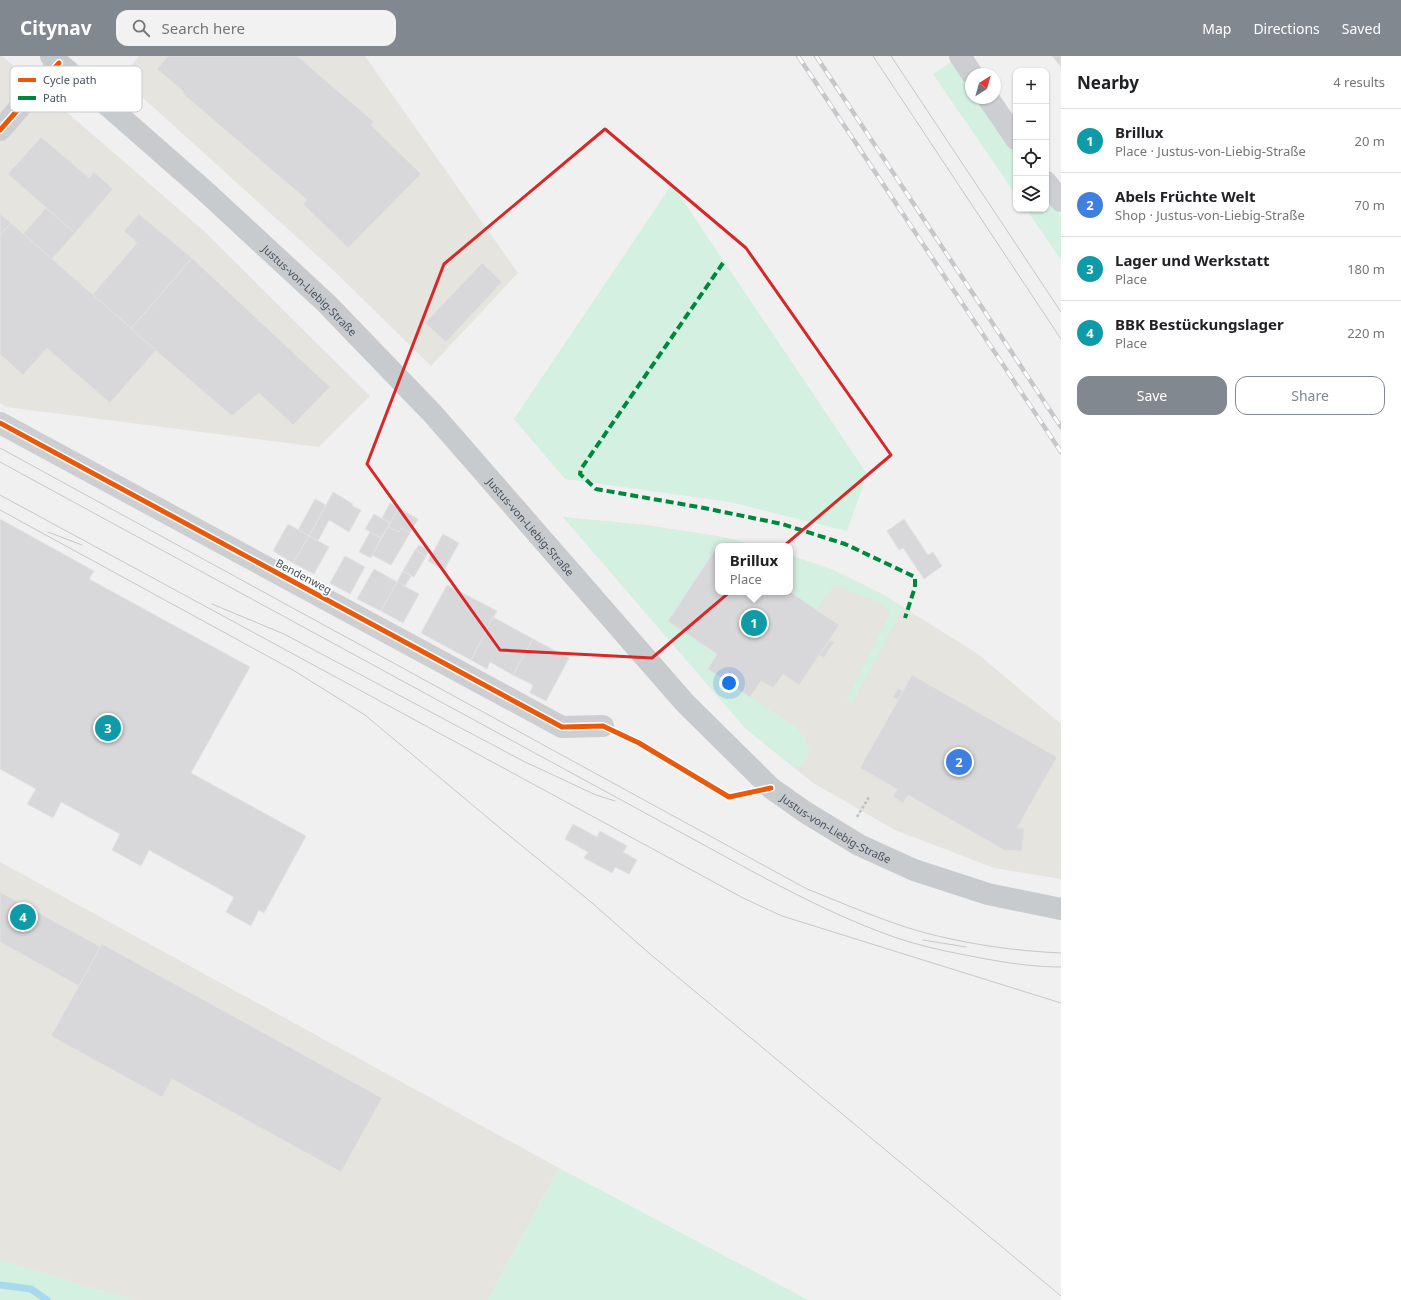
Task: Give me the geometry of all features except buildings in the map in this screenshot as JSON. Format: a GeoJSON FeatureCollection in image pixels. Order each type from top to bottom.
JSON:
{"type":"FeatureCollection","features":[{"type":"Feature","properties":{"kind":"main road","name":"Justus-von-Liebig-Straße"},"geometry":{"type":"LineString","coordinates":[[55,59],[63,66]]}},
{"type":"Feature","properties":{"kind":"main road","name":"Justus-von-Liebig-Straße"},"geometry":{"type":"LineString","coordinates":[[115,112],[205,191],[331,309],[433,414],[684,703],[771,788],[805,812],[859,845],[914,870],[988,894],[1061,909]]}},
{"type":"Feature","properties":{"kind":"street"},"geometry":{"type":"LineString","coordinates":[[960,56],[968,68]]}},
{"type":"Feature","properties":{"kind":"street"},"geometry":{"type":"LineString","coordinates":[[992,104],[1013,135]]}},
{"type":"Feature","properties":{"kind":"street"},"geometry":{"type":"LineString","coordinates":[[0,130],[14,112]]}},
{"type":"Feature","properties":{"kind":"street"},"geometry":{"type":"LineString","coordinates":[[1049,186],[1061,201]]}},
{"type":"Feature","properties":{"kind":"street","name":"Bendenweg"},"geometry":{"type":"LineString","coordinates":[[0,424],[562,727],[603,726]]}},
{"type":"Feature","properties":{"kind":"path"},"geometry":{"type":"LineString","coordinates":[[861,810],[869,797]]}},
{"type":"Feature","properties":{"kind":"highlighted area"},"geometry":{"type":"Polygon","coordinates":[[[605,129],[746,248],[891,455],[652,658],[500,650],[367,464],[444,264],[605,129]]]}},
{"type":"Feature","properties":{"kind":"shaded area"},"geometry":{"type":"Polygon","coordinates":[[[0,56],[14,66],[10,66],[10,112],[67,112],[204,231],[370,396],[319,447],[6,407],[0,403],[0,56]]]}},
{"type":"Feature","properties":{"kind":"shaded area"},"geometry":{"type":"Polygon","coordinates":[[[139,56],[365,56],[518,273],[431,366],[332,269],[142,97],[142,66],[131,66],[139,56]]]}},
{"type":"Feature","properties":{"kind":"shaded area"},"geometry":{"type":"Polygon","coordinates":[[[563,517],[646,525],[723,537],[746,543],[715,543],[715,595],[793,595],[793,556],[833,570],[882,594],[978,654],[1061,724],[1061,879],[994,868],[895,830],[813,783],[745,728],[563,517]]]}},
{"type":"Feature","properties":{"kind":"shaded area"},"geometry":{"type":"Polygon","coordinates":[[[0,862],[559,1168],[488,1300],[133,1300],[0,1260],[0,862]]]}},
{"type":"Feature","properties":{"kind":"green space"},"geometry":{"type":"Polygon","coordinates":[[[956,59],[965,72],[965,104],[986,104],[1013,144],[1013,191],[933,74],[956,59]]]}},
{"type":"Feature","properties":{"kind":"green space"},"geometry":{"type":"Polygon","coordinates":[[[672,184],[867,474],[847,531],[730,502],[565,479],[514,419],[672,184]]]}},
{"type":"Feature","properties":{"kind":"green space"},"geometry":{"type":"Polygon","coordinates":[[[1049,198],[1061,216],[1061,260],[1028,212],[1049,212],[1049,198]]]}},
{"type":"Feature","properties":{"kind":"green space"},"geometry":{"type":"Polygon","coordinates":[[[563,517],[685,531],[745,543],[715,543],[715,550],[668,620],[717,654],[708,669],[796,727],[804,737],[810,751],[806,759],[796,769],[745,728],[563,517]]]}},
{"type":"Feature","properties":{"kind":"green space"},"geometry":{"type":"Polygon","coordinates":[[[793,556],[833,570],[882,594],[903,607],[852,704],[846,701],[890,613],[881,603],[834,585],[817,610],[793,594],[793,556]]]}},
{"type":"Feature","properties":{"kind":"green space"},"geometry":{"type":"Polygon","coordinates":[[[559,1168],[808,1300],[488,1300],[559,1168]]]}},
{"type":"Feature","properties":{"kind":"green space"},"geometry":{"type":"Polygon","coordinates":[[[0,1260],[133,1300],[0,1300],[0,1260]]]}},
{"type":"Feature","properties":{"kind":"waterway"},"geometry":{"type":"LineString","coordinates":[[0,1285],[31,1289],[47,1300]]}},
{"type":"Feature","properties":{"kind":"tram line"},"geometry":{"type":"LineString","coordinates":[[873,56],[1061,339]]}},
{"type":"Feature","properties":{"kind":"tram line"},"geometry":{"type":"LineString","coordinates":[[891,56],[1061,312]]}},
{"type":"Feature","properties":{"kind":"tram line"},"geometry":{"type":"LineString","coordinates":[[0,448],[807,889],[878,918],[922,932],[991,946],[1026,951],[1061,953]]}},
{"type":"Feature","properties":{"kind":"tram line"},"geometry":{"type":"LineString","coordinates":[[0,462],[751,871],[807,900],[865,926],[918,944],[955,953],[1017,964],[1061,967]]}},
{"type":"Feature","properties":{"kind":"tram line"},"geometry":{"type":"LineString","coordinates":[[0,495],[743,898],[782,916],[1061,1003]]}},
{"type":"Feature","properties":{"kind":"tram line"},"geometry":{"type":"LineString","coordinates":[[0,510],[293,670],[365,715],[591,902],[650,954],[1061,1296]]}},
{"type":"Feature","properties":{"kind":"tram line"},"geometry":{"type":"LineString","coordinates":[[48,532],[82,545]]}},
{"type":"Feature","properties":{"kind":"tram line"},"geometry":{"type":"LineString","coordinates":[[212,604],[284,634],[523,761],[596,795],[615,801]]}},
{"type":"Feature","properties":{"kind":"tram line"},"geometry":{"type":"LineString","coordinates":[[923,940],[966,947]]}},
{"type":"Feature","properties":{"kind":"railway"},"geometry":{"type":"LineString","coordinates":[[798,56],[1061,452]]}},
{"type":"Feature","properties":{"kind":"railway"},"geometry":{"type":"LineString","coordinates":[[816,56],[1061,427]]}},
{"type":"Feature","properties":{"kind":"marked path"},"geometry":{"type":"LineString","coordinates":[[723,263],[581,469],[580,474],[596,489],[704,508],[782,524],[845,544],[915,577],[915,587],[905,618]]}},
{"type":"Feature","properties":{"kind":"cycle path"},"geometry":{"type":"LineString","coordinates":[[0,130],[16,112]]}},
{"type":"Feature","properties":{"kind":"cycle path"},"geometry":{"type":"LineString","coordinates":[[0,423],[562,727],[603,726],[639,743],[729,797],[771,788]]}},
{"type":"Feature","properties":{"kind":"place","name":"Brillux"},"geometry":{"type":"Point","coordinates":[754,623]}},
{"type":"Feature","properties":{"kind":"place","name":"Lager und Werkstatt"},"geometry":{"type":"Point","coordinates":[108,728]}},
{"type":"Feature","properties":{"kind":"place","name":"Abels Früchte Welt"},"geometry":{"type":"Point","coordinates":[959,762]}},
{"type":"Feature","properties":{"kind":"place","name":"BBK Bestückungslager"},"geometry":{"type":"Point","coordinates":[23,917]}}]}
